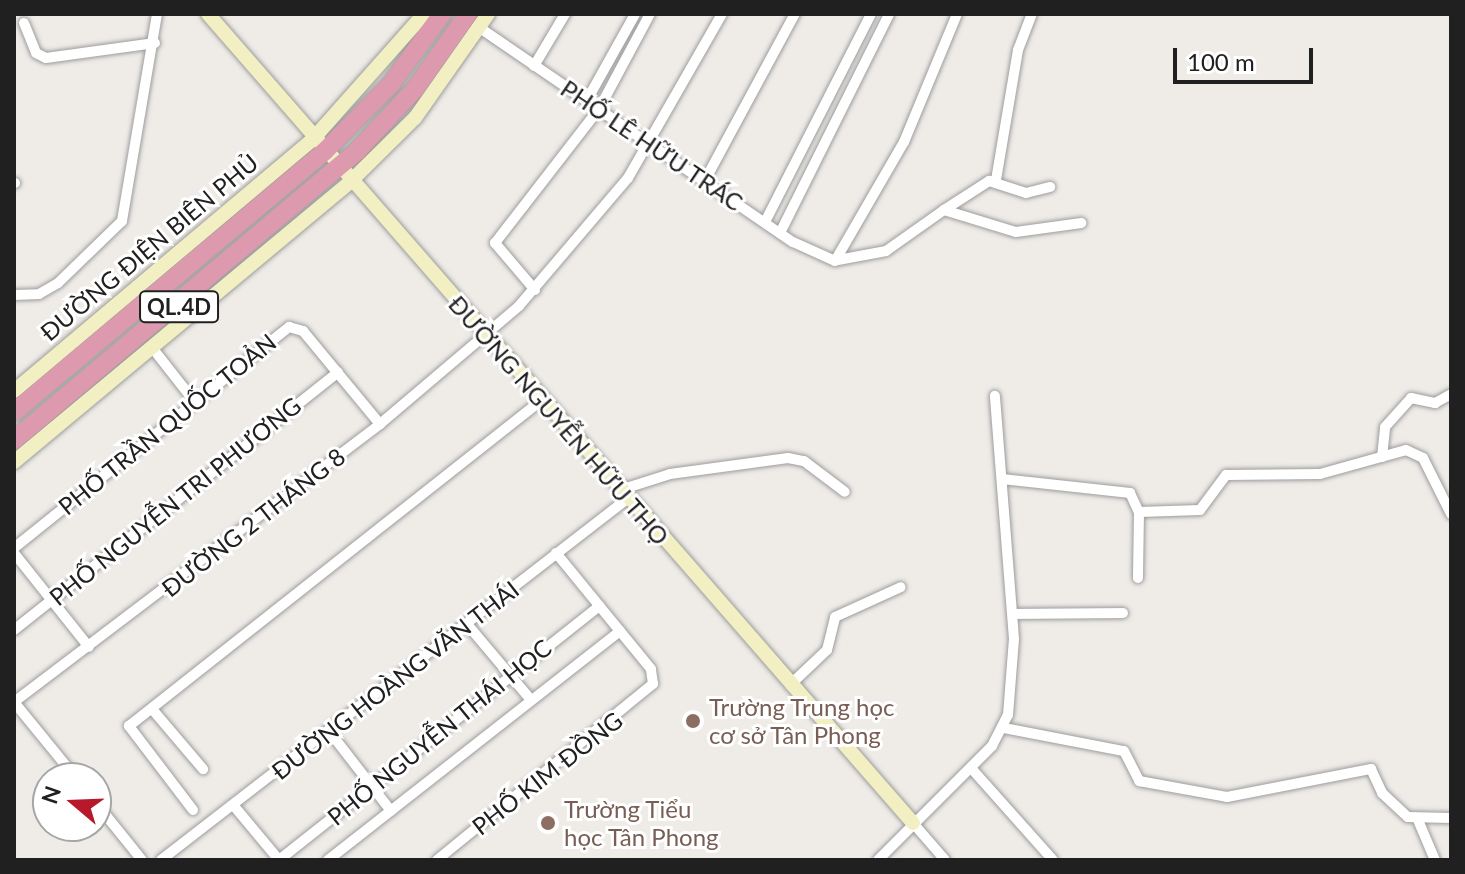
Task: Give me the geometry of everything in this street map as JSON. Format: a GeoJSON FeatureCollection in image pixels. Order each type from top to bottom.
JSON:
{"type":"FeatureCollection","features":[{"type":"Feature","properties":{"kind":"highway","name":"QL.4D"},"geometry":{"type":"LineString","coordinates":[[319,146],[391,84],[442,14]]}},
{"type":"Feature","properties":{"kind":"highway","name":"QL.4D"},"geometry":{"type":"LineString","coordinates":[[14,440],[344,175],[474,21]]}},
{"type":"Feature","properties":{"kind":"highway","name":"ĐƯỜNG ĐIỆN BIÊN PHỦ"},"geometry":{"type":"LineString","coordinates":[[14,412],[319,146]]}},
{"type":"Feature","properties":{"kind":"street"},"geometry":{"type":"LineString","coordinates":[[14,295],[39,294],[58,283],[122,221],[155,43],[157,14]]}},
{"type":"Feature","properties":{"kind":"street","name":"QL.4D"},"geometry":{"type":"LineString","coordinates":[[319,146],[424,14]]}},
{"type":"Feature","properties":{"kind":"street","name":"QL.4D"},"geometry":{"type":"LineString","coordinates":[[474,21],[488,14]]}},
{"type":"Feature","properties":{"kind":"street"},"geometry":{"type":"LineString","coordinates":[[534,66],[565,14]]}},
{"type":"Feature","properties":{"kind":"street"},"geometry":{"type":"LineString","coordinates":[[587,100],[635,14]]}},
{"type":"Feature","properties":{"kind":"street"},"geometry":{"type":"LineString","coordinates":[[535,290],[495,243],[599,109],[650,14]]}},
{"type":"Feature","properties":{"kind":"street","name":"ĐƯỜNG 2 THÁNG 8"},"geometry":{"type":"LineString","coordinates":[[14,702],[380,424],[535,290],[650,145],[722,14]]}},
{"type":"Feature","properties":{"kind":"street"},"geometry":{"type":"LineString","coordinates":[[704,182],[753,102],[795,14]]}},
{"type":"Feature","properties":{"kind":"street"},"geometry":{"type":"LineString","coordinates":[[765,222],[855,52],[871,14]]}},
{"type":"Feature","properties":{"kind":"street"},"geometry":{"type":"LineString","coordinates":[[780,233],[871,58],[889,14]]}},
{"type":"Feature","properties":{"kind":"street"},"geometry":{"type":"LineString","coordinates":[[832,260],[904,142],[957,14]]}},
{"type":"Feature","properties":{"kind":"street"},"geometry":{"type":"LineString","coordinates":[[996,180],[1018,50],[1032,14]]}},
{"type":"Feature","properties":{"kind":"street","name":"ĐƯỜNG NGUYỄN HỮU THỌ"},"geometry":{"type":"LineString","coordinates":[[211,15],[344,175],[913,823]]}},
{"type":"Feature","properties":{"kind":"street","name":"PHỐ LÊ HỮU TRÁC"},"geometry":{"type":"LineString","coordinates":[[474,21],[534,66],[780,233],[832,260]]}},
{"type":"Feature","properties":{"kind":"street"},"geometry":{"type":"LineString","coordinates":[[24,23],[36,53],[46,58],[155,43]]}},
{"type":"Feature","properties":{"kind":"street"},"geometry":{"type":"LineString","coordinates":[[855,52],[871,58]]}},
{"type":"Feature","properties":{"kind":"street","name":"ĐƯỜNG ĐIỆN BIÊN PHỦ"},"geometry":{"type":"LineString","coordinates":[[14,391],[319,146]]}},
{"type":"Feature","properties":{"kind":"street","name":"QL.4D"},"geometry":{"type":"LineString","coordinates":[[14,462],[154,350],[344,175]]}},
{"type":"Feature","properties":{"kind":"street"},"geometry":{"type":"LineString","coordinates":[[832,260],[886,251],[944,210],[996,180]]}},
{"type":"Feature","properties":{"kind":"street"},"geometry":{"type":"LineString","coordinates":[[996,180],[1021,192],[1050,187]]}},
{"type":"Feature","properties":{"kind":"street"},"geometry":{"type":"LineString","coordinates":[[944,210],[1016,232],[1081,223]]}},
{"type":"Feature","properties":{"kind":"street","name":"PHỐ TRẦN QUỐC TOẢN"},"geometry":{"type":"LineString","coordinates":[[14,550],[289,327],[303,331],[380,424]]}},
{"type":"Feature","properties":{"kind":"street"},"geometry":{"type":"LineString","coordinates":[[154,350],[194,401]]}},
{"type":"Feature","properties":{"kind":"street","name":"PHỐ NGUYỄN TRI PHƯƠNG"},"geometry":{"type":"LineString","coordinates":[[14,630],[338,372]]}},
{"type":"Feature","properties":{"kind":"street"},"geometry":{"type":"LineString","coordinates":[[1382,457],[1385,427],[1411,398],[1435,403],[1451,394]]}},
{"type":"Feature","properties":{"kind":"street"},"geometry":{"type":"LineString","coordinates":[[878,860],[971,768],[1004,728],[1013,614],[995,396]]}},
{"type":"Feature","properties":{"kind":"street"},"geometry":{"type":"LineString","coordinates":[[193,810],[129,726],[543,399]]}},
{"type":"Feature","properties":{"kind":"street"},"geometry":{"type":"LineString","coordinates":[[1139,512],[1200,510],[1226,475],[1320,474],[1400,450],[1420,455],[1451,514]]}},
{"type":"Feature","properties":{"kind":"street","name":"ĐƯỜNG HOÀNG VĂN THÁI"},"geometry":{"type":"LineString","coordinates":[[161,860],[467,624],[556,553],[623,494],[670,474],[788,458],[804,461],[845,492]]}},
{"type":"Feature","properties":{"kind":"street"},"geometry":{"type":"LineString","coordinates":[[1002,479],[1125,490],[1139,512],[1138,578]]}},
{"type":"Feature","properties":{"kind":"street"},"geometry":{"type":"LineString","coordinates":[[14,550],[89,647]]}},
{"type":"Feature","properties":{"kind":"street"},"geometry":{"type":"LineString","coordinates":[[556,553],[620,631]]}},
{"type":"Feature","properties":{"kind":"street"},"geometry":{"type":"LineString","coordinates":[[790,685],[827,650],[835,617],[901,587]]}},
{"type":"Feature","properties":{"kind":"street","name":"PHỐ NGUYỄN THÁI HỌC"},"geometry":{"type":"LineString","coordinates":[[279,860],[509,674],[599,606]]}},
{"type":"Feature","properties":{"kind":"street"},"geometry":{"type":"LineString","coordinates":[[1013,614],[1123,613]]}},
{"type":"Feature","properties":{"kind":"street"},"geometry":{"type":"LineString","coordinates":[[467,624],[531,700]]}},
{"type":"Feature","properties":{"kind":"street","name":"PHỐ NGUYỄN THÁI HỌC"},"geometry":{"type":"LineString","coordinates":[[328,860],[620,631]]}},
{"type":"Feature","properties":{"kind":"street","name":"PHỐ KIM ĐỒNG"},"geometry":{"type":"LineString","coordinates":[[437,860],[653,684],[651,669],[620,631]]}},
{"type":"Feature","properties":{"kind":"street"},"geometry":{"type":"LineString","coordinates":[[14,702],[63,762]]}},
{"type":"Feature","properties":{"kind":"street"},"geometry":{"type":"LineString","coordinates":[[152,709],[203,769]]}},
{"type":"Feature","properties":{"kind":"street"},"geometry":{"type":"LineString","coordinates":[[1004,728],[1124,751],[1139,781],[1227,797],[1371,769],[1386,798],[1418,820],[1435,860]]}},
{"type":"Feature","properties":{"kind":"street"},"geometry":{"type":"LineString","coordinates":[[329,731],[391,811]]}},
{"type":"Feature","properties":{"kind":"street"},"geometry":{"type":"LineString","coordinates":[[971,768],[1053,860]]}},
{"type":"Feature","properties":{"kind":"street"},"geometry":{"type":"LineString","coordinates":[[234,806],[279,860]]}},
{"type":"Feature","properties":{"kind":"street"},"geometry":{"type":"LineString","coordinates":[[1418,820],[1432,813],[1451,818]]}},
{"type":"Feature","properties":{"kind":"street"},"geometry":{"type":"LineString","coordinates":[[112,823],[142,860]]}},
{"type":"Feature","properties":{"kind":"street"},"geometry":{"type":"LineString","coordinates":[[913,823],[945,860]]}},
{"type":"Feature","properties":{"kind":"place","name":"Trường Trung học cơ sở Tân Phong"},"geometry":{"type":"Point","coordinates":[693,721]}},
{"type":"Feature","properties":{"kind":"place","name":"Trường Tiểu học Tân Phong"},"geometry":{"type":"Point","coordinates":[548,823]}}]}
